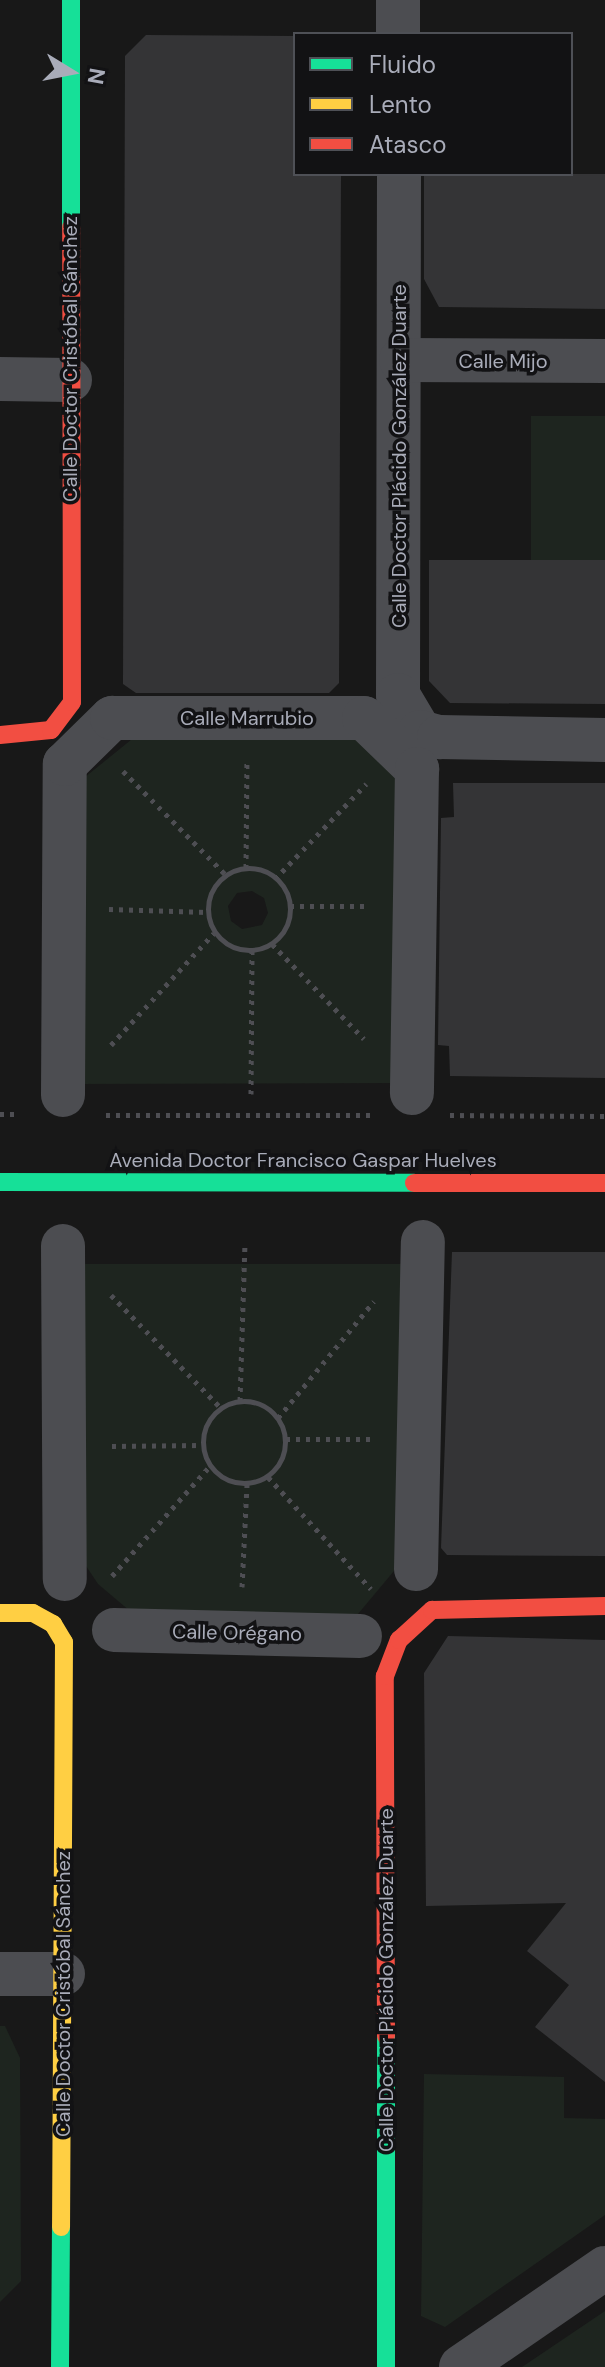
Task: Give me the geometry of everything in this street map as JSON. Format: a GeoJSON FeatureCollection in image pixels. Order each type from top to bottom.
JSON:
{"type":"FeatureCollection","features":[{"type":"Feature","properties":{"kind":"street","name":"Calle Doctor Cristóbal Sánchez"},"geometry":{"type":"LineString","coordinates":[[71,0],[72,702],[78,727]]}},
{"type":"Feature","properties":{"kind":"street"},"geometry":{"type":"LineString","coordinates":[[398,0],[398,32]]}},
{"type":"Feature","properties":{"kind":"street","name":"Calle Doctor Plácido González Duarte"},"geometry":{"type":"LineString","coordinates":[[399,176],[398,695],[417,769],[412,1107]]}},
{"type":"Feature","properties":{"kind":"street","name":"Calle Mijo"},"geometry":{"type":"LineString","coordinates":[[401,360],[605,361]]}},
{"type":"Feature","properties":{"kind":"street"},"geometry":{"type":"LineString","coordinates":[[0,379],[70,380]]}},
{"type":"Feature","properties":{"kind":"street","name":"Calle Marrubio"},"geometry":{"type":"LineString","coordinates":[[0,735],[36,735],[112,718],[364,718],[409,742]]}},
{"type":"Feature","properties":{"kind":"street"},"geometry":{"type":"LineString","coordinates":[[63,1108],[65,764],[78,727]]}},
{"type":"Feature","properties":{"kind":"street"},"geometry":{"type":"LineString","coordinates":[[409,742],[439,737],[605,740]]}},
{"type":"Feature","properties":{"kind":"street","name":"Avenida Doctor Francisco Gaspar Huelves"},"geometry":{"type":"LineString","coordinates":[[0,1182],[605,1183]]}},
{"type":"Feature","properties":{"kind":"street"},"geometry":{"type":"LineString","coordinates":[[416,1569],[423,1242]]}},
{"type":"Feature","properties":{"kind":"street"},"geometry":{"type":"LineString","coordinates":[[63,1246],[65,1446],[83,1583]]}},
{"type":"Feature","properties":{"kind":"street","name":"Calle Doctor Plácido González Duarte"},"geometry":{"type":"LineString","coordinates":[[386,2367],[385,1676],[399,1640],[432,1610],[605,1606]]}},
{"type":"Feature","properties":{"kind":"street","name":"Calle Doctor Cristóbal Sánchez"},"geometry":{"type":"LineString","coordinates":[[0,1613],[33,1613],[53,1624],[64,1642],[60,2367]]}},
{"type":"Feature","properties":{"kind":"street","name":"Calle Orégano"},"geometry":{"type":"LineString","coordinates":[[114,1630],[360,1636]]}},
{"type":"Feature","properties":{"kind":"street"},"geometry":{"type":"LineString","coordinates":[[0,1974],[63,1974]]}},
{"type":"Feature","properties":{"kind":"street"},"geometry":{"type":"LineString","coordinates":[[461,2367],[605,2268]]}},
{"type":"Feature","properties":{"kind":"path"},"geometry":{"type":"LineString","coordinates":[[246,868],[247,718]]}},
{"type":"Feature","properties":{"kind":"path"},"geometry":{"type":"LineString","coordinates":[[78,727],[226,875]]}},
{"type":"Feature","properties":{"kind":"path"},"geometry":{"type":"LineString","coordinates":[[275,879],[409,742]]}},
{"type":"Feature","properties":{"kind":"path"},"geometry":{"type":"LineString","coordinates":[[246,868],[275,879],[290,906],[287,927],[272,944],[252,951],[230,947],[214,933],[207,912],[212,891],[226,875],[246,868]]}},
{"type":"Feature","properties":{"kind":"path"},"geometry":{"type":"LineString","coordinates":[[290,906],[413,906]]}},
{"type":"Feature","properties":{"kind":"path"},"geometry":{"type":"LineString","coordinates":[[64,909],[207,912]]}},
{"type":"Feature","properties":{"kind":"path"},"geometry":{"type":"LineString","coordinates":[[63,1108],[214,933]]}},
{"type":"Feature","properties":{"kind":"path"},"geometry":{"type":"LineString","coordinates":[[272,944],[412,1107]]}},
{"type":"Feature","properties":{"kind":"path"},"geometry":{"type":"LineString","coordinates":[[251,1094],[252,951]]}},
{"type":"Feature","properties":{"kind":"path"},"geometry":{"type":"LineString","coordinates":[[0,1114],[63,1108],[412,1107],[605,1116]]}},
{"type":"Feature","properties":{"kind":"path"},"geometry":{"type":"LineString","coordinates":[[278,1418],[423,1242]]}},
{"type":"Feature","properties":{"kind":"path"},"geometry":{"type":"LineString","coordinates":[[240,1401],[245,1244]]}},
{"type":"Feature","properties":{"kind":"path"},"geometry":{"type":"LineString","coordinates":[[63,1246],[221,1408]]}},
{"type":"Feature","properties":{"kind":"path"},"geometry":{"type":"LineString","coordinates":[[240,1401],[262,1405],[278,1418],[286,1439],[282,1460],[268,1477],[247,1484],[226,1480],[210,1466],[203,1445],[207,1424],[221,1408],[240,1401]]}},
{"type":"Feature","properties":{"kind":"path"},"geometry":{"type":"LineString","coordinates":[[286,1439],[419,1439]]}},
{"type":"Feature","properties":{"kind":"path"},"geometry":{"type":"LineString","coordinates":[[65,1446],[203,1445]]}},
{"type":"Feature","properties":{"kind":"path"},"geometry":{"type":"LineString","coordinates":[[83,1583],[210,1466]]}},
{"type":"Feature","properties":{"kind":"path"},"geometry":{"type":"LineString","coordinates":[[268,1477],[373,1592]]}},
{"type":"Feature","properties":{"kind":"path"},"geometry":{"type":"LineString","coordinates":[[241,1633],[247,1484]]}},
{"type":"Feature","properties":{"kind":"shaded area"},"geometry":{"type":"Polygon","coordinates":[[[531,416],[605,416],[605,560],[531,560],[531,416]]]}},
{"type":"Feature","properties":{"kind":"shaded area"},"geometry":{"type":"Polygon","coordinates":[[[142,731],[365,733],[406,787],[407,1083],[75,1084],[79,782],[142,731]],[[252,891],[237,893],[228,906],[231,921],[242,929],[262,925],[268,913],[264,898],[252,891]]]}},
{"type":"Feature","properties":{"kind":"shaded area"},"geometry":{"type":"Polygon","coordinates":[[[81,1264],[404,1264],[409,1553],[353,1620],[137,1617],[98,1584],[82,1560],[81,1264]]]}},
{"type":"Feature","properties":{"kind":"shaded area"},"geometry":{"type":"Polygon","coordinates":[[[0,2026],[5,2026],[20,2058],[21,2281],[0,2302],[0,2026]]]}},
{"type":"Feature","properties":{"kind":"shaded area"},"geometry":{"type":"Polygon","coordinates":[[[424,2074],[564,2077],[564,2118],[605,2119],[605,2215],[445,2327],[421,2316],[424,2074]]]}},
{"type":"Feature","properties":{"kind":"shaded area"},"geometry":{"type":"Polygon","coordinates":[[[605,2311],[605,2367],[522,2367],[605,2311]]]}},
{"type":"Feature","properties":{"kind":"building"},"geometry":{"type":"Polygon","coordinates":[[[146,35],[293,36],[293,176],[341,176],[339,683],[329,693],[136,693],[123,684],[125,56],[146,35]]]}},
{"type":"Feature","properties":{"kind":"building"},"geometry":{"type":"Polygon","coordinates":[[[605,174],[605,309],[439,307],[424,279],[424,176],[605,174]]]}},
{"type":"Feature","properties":{"kind":"building"},"geometry":{"type":"Polygon","coordinates":[[[429,560],[605,560],[605,704],[450,703],[429,681],[429,560]]]}},
{"type":"Feature","properties":{"kind":"building"},"geometry":{"type":"Polygon","coordinates":[[[453,783],[605,783],[605,1078],[450,1076],[449,1046],[438,1045],[441,818],[454,817],[453,783]]]}},
{"type":"Feature","properties":{"kind":"building"},"geometry":{"type":"Polygon","coordinates":[[[452,1252],[605,1252],[605,1556],[447,1555],[441,1548],[452,1252]]]}},
{"type":"Feature","properties":{"kind":"building"},"geometry":{"type":"Polygon","coordinates":[[[448,1636],[605,1640],[605,2082],[535,2027],[569,1985],[527,1951],[566,1903],[426,1906],[424,1673],[448,1636]]]}},
{"type":"Feature","properties":{"kind":"traffic: fast"},"geometry":{"type":"LineString","coordinates":[[71,0],[71,227]]}},
{"type":"Feature","properties":{"kind":"traffic: fast"},"geometry":{"type":"LineString","coordinates":[[0,1182],[414,1183]]}},
{"type":"Feature","properties":{"kind":"traffic: fast"},"geometry":{"type":"LineString","coordinates":[[386,2036],[386,2367]]}},
{"type":"Feature","properties":{"kind":"traffic: fast"},"geometry":{"type":"LineString","coordinates":[[60,2367],[61,2227]]}},
{"type":"Feature","properties":{"kind":"traffic: slow"},"geometry":{"type":"LineString","coordinates":[[0,1613],[33,1613],[53,1624],[64,1642],[61,2227]]}},
{"type":"Feature","properties":{"kind":"traffic: jam"},"geometry":{"type":"LineString","coordinates":[[0,735],[51,730],[72,702],[71,227]]}},
{"type":"Feature","properties":{"kind":"traffic: jam"},"geometry":{"type":"LineString","coordinates":[[414,1183],[605,1183]]}},
{"type":"Feature","properties":{"kind":"traffic: jam"},"geometry":{"type":"LineString","coordinates":[[386,2036],[385,1676],[399,1640],[432,1610],[605,1606]]}}]}
